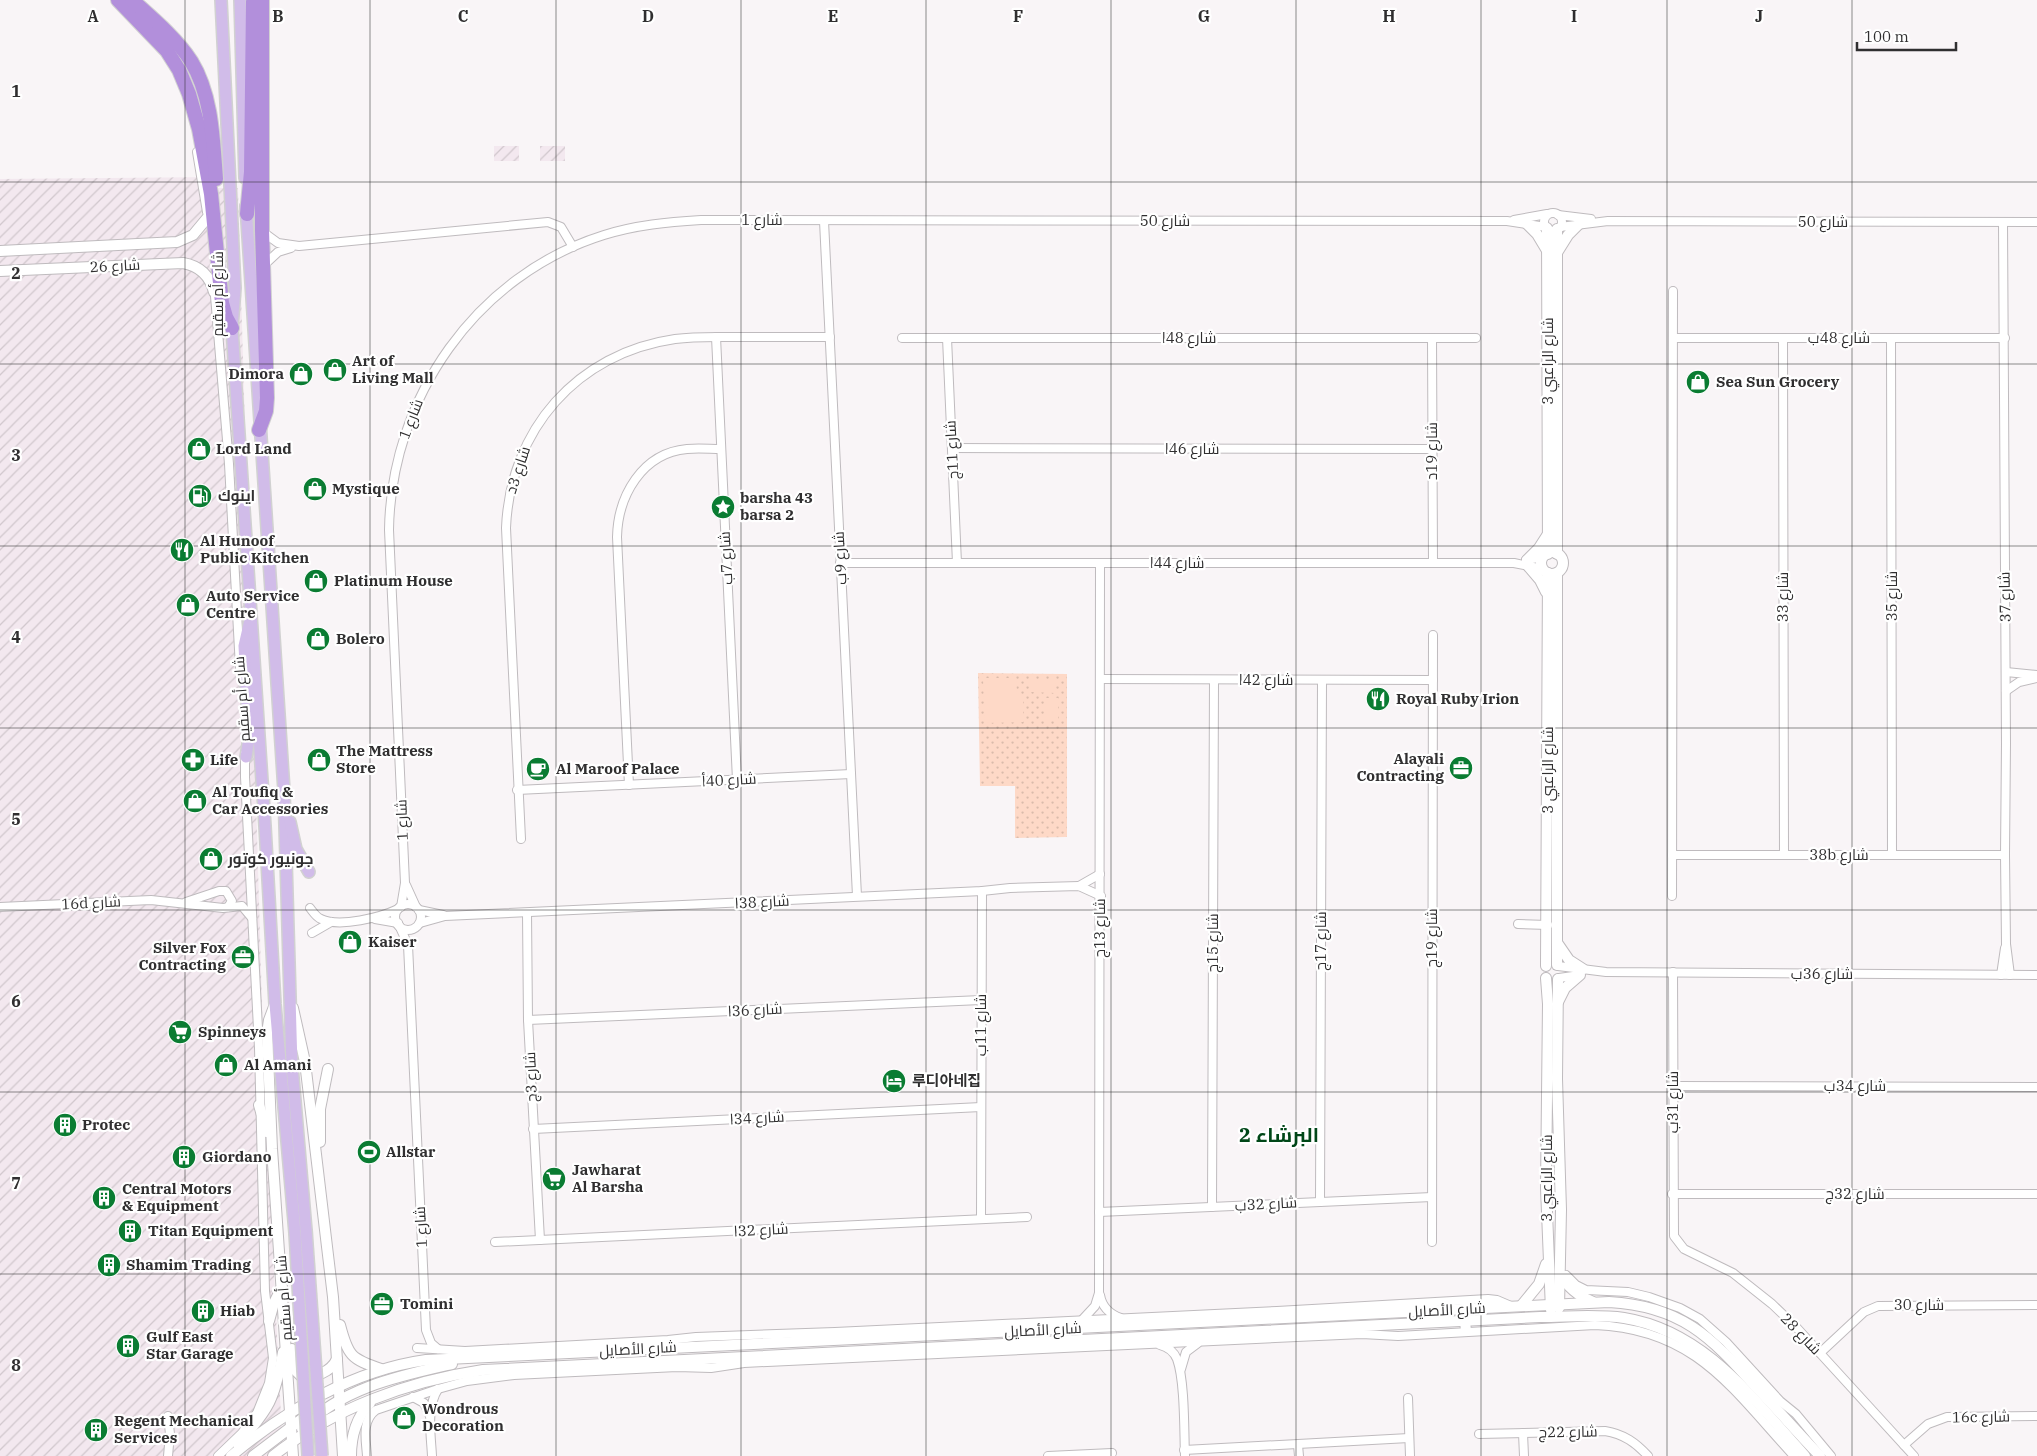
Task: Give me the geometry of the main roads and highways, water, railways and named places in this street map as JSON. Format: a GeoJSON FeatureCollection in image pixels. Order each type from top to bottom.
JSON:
{"type":"FeatureCollection","features":[{"type":"Feature","properties":{"kind":"highway"},"geometry":{"type":"LineString","coordinates":[[118,0],[160,43],[173,60],[186,86],[193,108],[211,194],[222,303],[226,316],[233,324]]}},
{"type":"Feature","properties":{"kind":"highway"},"geometry":{"type":"LineString","coordinates":[[132,0],[160,26],[190,59],[203,86],[213,138],[226,301],[233,324]]}},
{"type":"Feature","properties":{"kind":"highway"},"geometry":{"type":"LineString","coordinates":[[247,214],[251,172],[254,0]]}},
{"type":"Feature","properties":{"kind":"highway"},"geometry":{"type":"LineString","coordinates":[[259,430],[266,411],[267,398],[262,230],[262,0]]}},
{"type":"Feature","properties":{"kind":"main road","name":"شارع أم سقيم"},"geometry":{"type":"LineString","coordinates":[[221,0],[234,278],[233,324],[252,614],[274,1004],[301,1232],[322,1456]]}},
{"type":"Feature","properties":{"kind":"main road","name":"شارع أم سقيم"},"geometry":{"type":"LineString","coordinates":[[240,0],[247,214],[259,430],[284,791],[292,1066],[301,1232],[308,1456]]}},
{"type":"Feature","properties":{"kind":"main road"},"geometry":{"type":"LineString","coordinates":[[246,757],[249,738],[244,646],[252,614]]}},
{"type":"Feature","properties":{"kind":"main road"},"geometry":{"type":"LineString","coordinates":[[284,791],[294,844],[309,872]]}},
{"type":"Feature","properties":{"kind":"place","name":"Art of Living Mall"},"geometry":{"type":"Point","coordinates":[335,370]}},
{"type":"Feature","properties":{"kind":"place","name":"Dimora"},"geometry":{"type":"Point","coordinates":[301,374]}},
{"type":"Feature","properties":{"kind":"place","name":"Sea Sun Grocery"},"geometry":{"type":"Point","coordinates":[1698,382]}},
{"type":"Feature","properties":{"kind":"place","name":"Lord Land"},"geometry":{"type":"Point","coordinates":[199,449]}},
{"type":"Feature","properties":{"kind":"place","name":"Mystique"},"geometry":{"type":"Point","coordinates":[315,489]}},
{"type":"Feature","properties":{"kind":"place","name":"اينوك"},"geometry":{"type":"Point","coordinates":[200,496]}},
{"type":"Feature","properties":{"kind":"place","name":"barsha 43 barsa 2"},"geometry":{"type":"Point","coordinates":[723,507]}},
{"type":"Feature","properties":{"kind":"place","name":"Al Hunoof Public Kitchen"},"geometry":{"type":"Point","coordinates":[182,550]}},
{"type":"Feature","properties":{"kind":"place","name":"Platinum House"},"geometry":{"type":"Point","coordinates":[316,581]}},
{"type":"Feature","properties":{"kind":"place","name":"Auto Service Centre"},"geometry":{"type":"Point","coordinates":[188,605]}},
{"type":"Feature","properties":{"kind":"place","name":"Bolero"},"geometry":{"type":"Point","coordinates":[318,639]}},
{"type":"Feature","properties":{"kind":"place","name":"Royal Ruby Irion"},"geometry":{"type":"Point","coordinates":[1378,699]}},
{"type":"Feature","properties":{"kind":"place","name":"Life"},"geometry":{"type":"Point","coordinates":[193,760]}},
{"type":"Feature","properties":{"kind":"place","name":"The Mattress Store"},"geometry":{"type":"Point","coordinates":[319,760]}},
{"type":"Feature","properties":{"kind":"place","name":"Alayali Contracting"},"geometry":{"type":"Point","coordinates":[1461,768]}},
{"type":"Feature","properties":{"kind":"place","name":"Al Maroof Palace"},"geometry":{"type":"Point","coordinates":[538,769]}},
{"type":"Feature","properties":{"kind":"place","name":"Al Toufiq & Car Accessories"},"geometry":{"type":"Point","coordinates":[195,801]}},
{"type":"Feature","properties":{"kind":"place","name":"جونيور كوتور"},"geometry":{"type":"Point","coordinates":[211,859]}},
{"type":"Feature","properties":{"kind":"place","name":"Kaiser"},"geometry":{"type":"Point","coordinates":[350,942]}},
{"type":"Feature","properties":{"kind":"place","name":"Silver Fox Contracting"},"geometry":{"type":"Point","coordinates":[243,957]}},
{"type":"Feature","properties":{"kind":"place","name":"Spinneys"},"geometry":{"type":"Point","coordinates":[180,1032]}},
{"type":"Feature","properties":{"kind":"place","name":"Al Amani"},"geometry":{"type":"Point","coordinates":[226,1065]}},
{"type":"Feature","properties":{"kind":"place","name":"루디아네집"},"geometry":{"type":"Point","coordinates":[894,1081]}},
{"type":"Feature","properties":{"kind":"place","name":"Protec"},"geometry":{"type":"Point","coordinates":[65,1125]}},
{"type":"Feature","properties":{"kind":"place","name":"Allstar"},"geometry":{"type":"Point","coordinates":[369,1152]}},
{"type":"Feature","properties":{"kind":"place","name":"Giordano"},"geometry":{"type":"Point","coordinates":[184,1157]}},
{"type":"Feature","properties":{"kind":"place","name":"Jawharat Al Barsha"},"geometry":{"type":"Point","coordinates":[554,1179]}},
{"type":"Feature","properties":{"kind":"place","name":"Central Motors & Equipment"},"geometry":{"type":"Point","coordinates":[104,1198]}},
{"type":"Feature","properties":{"kind":"place","name":"Titan Equipment"},"geometry":{"type":"Point","coordinates":[130,1231]}},
{"type":"Feature","properties":{"kind":"place","name":"Shamim Trading"},"geometry":{"type":"Point","coordinates":[109,1265]}},
{"type":"Feature","properties":{"kind":"place","name":"Tomini"},"geometry":{"type":"Point","coordinates":[382,1304]}},
{"type":"Feature","properties":{"kind":"place","name":"Hiab"},"geometry":{"type":"Point","coordinates":[203,1311]}},
{"type":"Feature","properties":{"kind":"place","name":"Gulf East Star Garage"},"geometry":{"type":"Point","coordinates":[128,1346]}},
{"type":"Feature","properties":{"kind":"place","name":"Wondrous Decoration"},"geometry":{"type":"Point","coordinates":[404,1418]}},
{"type":"Feature","properties":{"kind":"place","name":"Regent Mechanical Services"},"geometry":{"type":"Point","coordinates":[96,1430]}},
{"type":"Feature","properties":{"kind":"district","name":"البرشاء 2"},"geometry":{"type":"Point","coordinates":[1279,1135]}}]}
